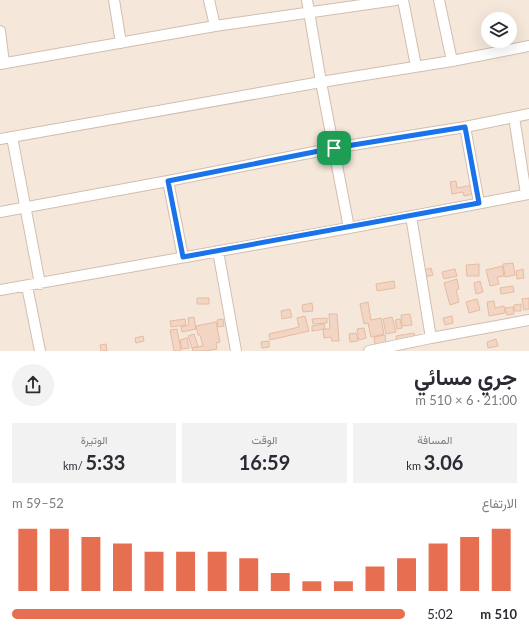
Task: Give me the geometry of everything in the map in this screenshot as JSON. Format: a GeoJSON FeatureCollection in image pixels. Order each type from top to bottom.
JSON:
{"type":"FeatureCollection","features":[{"type":"Feature","properties":{"kind":"street"},"geometry":{"type":"LineString","coordinates":[[114,0],[121,43]]}},
{"type":"Feature","properties":{"kind":"street"},"geometry":{"type":"LineString","coordinates":[[209,0],[214,26]]}},
{"type":"Feature","properties":{"kind":"street"},"geometry":{"type":"LineString","coordinates":[[307,0],[349,228]]}},
{"type":"Feature","properties":{"kind":"street"},"geometry":{"type":"LineString","coordinates":[[0,31],[2,64],[214,26],[396,0]]}},
{"type":"Feature","properties":{"kind":"street"},"geometry":{"type":"LineString","coordinates":[[403,0],[416,66]]}},
{"type":"Feature","properties":{"kind":"street"},"geometry":{"type":"LineString","coordinates":[[439,0],[452,61]]}},
{"type":"Feature","properties":{"kind":"street"},"geometry":{"type":"LineString","coordinates":[[0,139],[321,82],[452,61],[529,46]]}},
{"type":"Feature","properties":{"kind":"street"},"geometry":{"type":"LineString","coordinates":[[0,212],[334,148],[465,127],[529,114]]}},
{"type":"Feature","properties":{"kind":"street"},"geometry":{"type":"LineString","coordinates":[[0,290],[349,228],[527,194],[514,117]]}},
{"type":"Feature","properties":{"kind":"street"},"geometry":{"type":"LineString","coordinates":[[465,127],[479,203]]}},
{"type":"Feature","properties":{"kind":"street"},"geometry":{"type":"LineString","coordinates":[[12,137],[40,284]]}},
{"type":"Feature","properties":{"kind":"street"},"geometry":{"type":"LineString","coordinates":[[168,181],[183,257]]}},
{"type":"Feature","properties":{"kind":"street"},"geometry":{"type":"LineString","coordinates":[[411,216],[431,338]]}},
{"type":"Feature","properties":{"kind":"street"},"geometry":{"type":"LineString","coordinates":[[218,251],[236,351]]}},
{"type":"Feature","properties":{"kind":"street"},"geometry":{"type":"LineString","coordinates":[[27,286],[40,351]]}},
{"type":"Feature","properties":{"kind":"street"},"geometry":{"type":"LineString","coordinates":[[375,350],[529,320]]}},
{"type":"Feature","properties":{"kind":"shaded area"},"geometry":{"type":"Polygon","coordinates":[[[0,0],[529,0],[529,351],[0,351],[0,0]]]}},
{"type":"Feature","properties":{"kind":"building"},"geometry":{"type":"Polygon","coordinates":[[[456,181],[457,188],[473,185],[474,194],[464,196],[463,192],[452,194],[450,182],[456,181]]]}},
{"type":"Feature","properties":{"kind":"building"},"geometry":{"type":"Polygon","coordinates":[[[513,263],[515,275],[505,277],[503,264],[513,263]]]}},
{"type":"Feature","properties":{"kind":"building"},"geometry":{"type":"Polygon","coordinates":[[[479,264],[479,276],[467,276],[466,265],[479,264]]]}},
{"type":"Feature","properties":{"kind":"building"},"geometry":{"type":"Polygon","coordinates":[[[502,266],[504,276],[497,277],[499,284],[490,286],[486,270],[502,266]]]}},
{"type":"Feature","properties":{"kind":"building"},"geometry":{"type":"Polygon","coordinates":[[[431,268],[433,275],[425,277],[423,270],[431,268]]]}},
{"type":"Feature","properties":{"kind":"building"},"geometry":{"type":"Polygon","coordinates":[[[455,269],[457,276],[444,279],[442,272],[455,269]]]}},
{"type":"Feature","properties":{"kind":"building"},"geometry":{"type":"Polygon","coordinates":[[[523,269],[524,278],[517,279],[516,271],[523,269]]]}},
{"type":"Feature","properties":{"kind":"building"},"geometry":{"type":"Polygon","coordinates":[[[457,279],[459,289],[456,290],[459,302],[450,305],[444,283],[457,279]]]}},
{"type":"Feature","properties":{"kind":"building"},"geometry":{"type":"Polygon","coordinates":[[[394,281],[395,288],[377,291],[376,284],[394,281]]]}},
{"type":"Feature","properties":{"kind":"building"},"geometry":{"type":"Polygon","coordinates":[[[480,281],[483,292],[476,294],[474,283],[480,281]]]}},
{"type":"Feature","properties":{"kind":"building"},"geometry":{"type":"Polygon","coordinates":[[[513,286],[514,292],[501,294],[500,288],[513,286]]]}},
{"type":"Feature","properties":{"kind":"building"},"geometry":{"type":"Polygon","coordinates":[[[197,298],[209,298],[209,304],[197,304],[197,298]]]}},
{"type":"Feature","properties":{"kind":"building"},"geometry":{"type":"Polygon","coordinates":[[[529,298],[529,309],[524,310],[522,299],[529,298]]]}},
{"type":"Feature","properties":{"kind":"building"},"geometry":{"type":"Polygon","coordinates":[[[477,299],[480,310],[469,313],[466,302],[477,299]]]}},
{"type":"Feature","properties":{"kind":"building"},"geometry":{"type":"Polygon","coordinates":[[[494,301],[495,308],[504,306],[505,313],[489,316],[487,302],[494,301]]]}},
{"type":"Feature","properties":{"kind":"building"},"geometry":{"type":"Polygon","coordinates":[[[368,302],[371,320],[381,318],[384,334],[371,337],[368,323],[364,324],[360,304],[368,302]]]}},
{"type":"Feature","properties":{"kind":"building"},"geometry":{"type":"Polygon","coordinates":[[[312,303],[313,311],[303,312],[302,305],[312,303]]]}},
{"type":"Feature","properties":{"kind":"building"},"geometry":{"type":"Polygon","coordinates":[[[521,304],[521,311],[514,311],[514,305],[521,304]]]}},
{"type":"Feature","properties":{"kind":"building"},"geometry":{"type":"Polygon","coordinates":[[[513,307],[514,314],[507,315],[505,308],[513,307]]]}},
{"type":"Feature","properties":{"kind":"building"},"geometry":{"type":"Polygon","coordinates":[[[290,309],[292,317],[282,319],[281,311],[290,309]]]}},
{"type":"Feature","properties":{"kind":"building"},"geometry":{"type":"Polygon","coordinates":[[[329,314],[337,314],[339,341],[332,341],[331,337],[324,338],[323,329],[330,329],[329,314]]]}},
{"type":"Feature","properties":{"kind":"building"},"geometry":{"type":"Polygon","coordinates":[[[410,314],[412,325],[402,326],[401,315],[410,314]]]}},
{"type":"Feature","properties":{"kind":"building"},"geometry":{"type":"Polygon","coordinates":[[[305,316],[309,331],[270,340],[269,334],[299,327],[297,318],[305,316]]]}},
{"type":"Feature","properties":{"kind":"building"},"geometry":{"type":"Polygon","coordinates":[[[452,316],[453,323],[445,325],[443,318],[452,316]]]}},
{"type":"Feature","properties":{"kind":"building"},"geometry":{"type":"Polygon","coordinates":[[[194,317],[196,329],[182,332],[181,327],[189,325],[188,318],[194,317]]]}},
{"type":"Feature","properties":{"kind":"building"},"geometry":{"type":"Polygon","coordinates":[[[392,317],[396,332],[386,334],[383,319],[392,317]]]}},
{"type":"Feature","properties":{"kind":"building"},"geometry":{"type":"Polygon","coordinates":[[[327,318],[327,323],[313,324],[312,319],[327,318]]]}},
{"type":"Feature","properties":{"kind":"building"},"geometry":{"type":"Polygon","coordinates":[[[185,319],[186,325],[171,327],[170,321],[185,319]]]}},
{"type":"Feature","properties":{"kind":"building"},"geometry":{"type":"Polygon","coordinates":[[[223,319],[224,326],[218,327],[217,320],[223,319]]]}},
{"type":"Feature","properties":{"kind":"building"},"geometry":{"type":"Polygon","coordinates":[[[400,319],[402,328],[397,329],[395,320],[400,319]]]}},
{"type":"Feature","properties":{"kind":"building"},"geometry":{"type":"Polygon","coordinates":[[[216,322],[220,342],[216,343],[217,349],[193,351],[192,348],[203,346],[196,326],[216,322]]]}},
{"type":"Feature","properties":{"kind":"building"},"geometry":{"type":"Polygon","coordinates":[[[324,324],[325,329],[312,331],[312,326],[324,324]]]}},
{"type":"Feature","properties":{"kind":"building"},"geometry":{"type":"Polygon","coordinates":[[[364,328],[366,338],[359,340],[357,329],[364,328]]]}},
{"type":"Feature","properties":{"kind":"building"},"geometry":{"type":"Polygon","coordinates":[[[177,329],[181,351],[174,351],[170,330],[177,329]]]}},
{"type":"Feature","properties":{"kind":"building"},"geometry":{"type":"Polygon","coordinates":[[[356,333],[358,341],[350,342],[349,334],[356,333]]]}},
{"type":"Feature","properties":{"kind":"building"},"geometry":{"type":"Polygon","coordinates":[[[414,333],[415,338],[397,342],[396,336],[414,333]]]}},
{"type":"Feature","properties":{"kind":"building"},"geometry":{"type":"Polygon","coordinates":[[[194,334],[198,346],[192,348],[188,336],[194,334]]]}},
{"type":"Feature","properties":{"kind":"building"},"geometry":{"type":"Polygon","coordinates":[[[385,335],[386,344],[375,346],[374,337],[385,335]]]}},
{"type":"Feature","properties":{"kind":"building"},"geometry":{"type":"Polygon","coordinates":[[[143,336],[144,341],[136,343],[135,338],[143,336]]]}},
{"type":"Feature","properties":{"kind":"building"},"geometry":{"type":"Polygon","coordinates":[[[187,338],[189,348],[182,349],[180,340],[187,338]]]}},
{"type":"Feature","properties":{"kind":"building"},"geometry":{"type":"Polygon","coordinates":[[[496,339],[498,346],[488,348],[487,342],[496,339]]]}},
{"type":"Feature","properties":{"kind":"building"},"geometry":{"type":"Polygon","coordinates":[[[269,341],[269,347],[262,348],[261,342],[269,341]]]}},
{"type":"Feature","properties":{"kind":"building"},"geometry":{"type":"Polygon","coordinates":[[[106,344],[107,351],[101,351],[100,345],[106,344]]]}},
{"type":"Feature","properties":{"kind":"route"},"geometry":{"type":"LineString","coordinates":[[465,127],[479,203],[349,228],[183,257],[168,181],[334,148],[465,127]]}}]}
